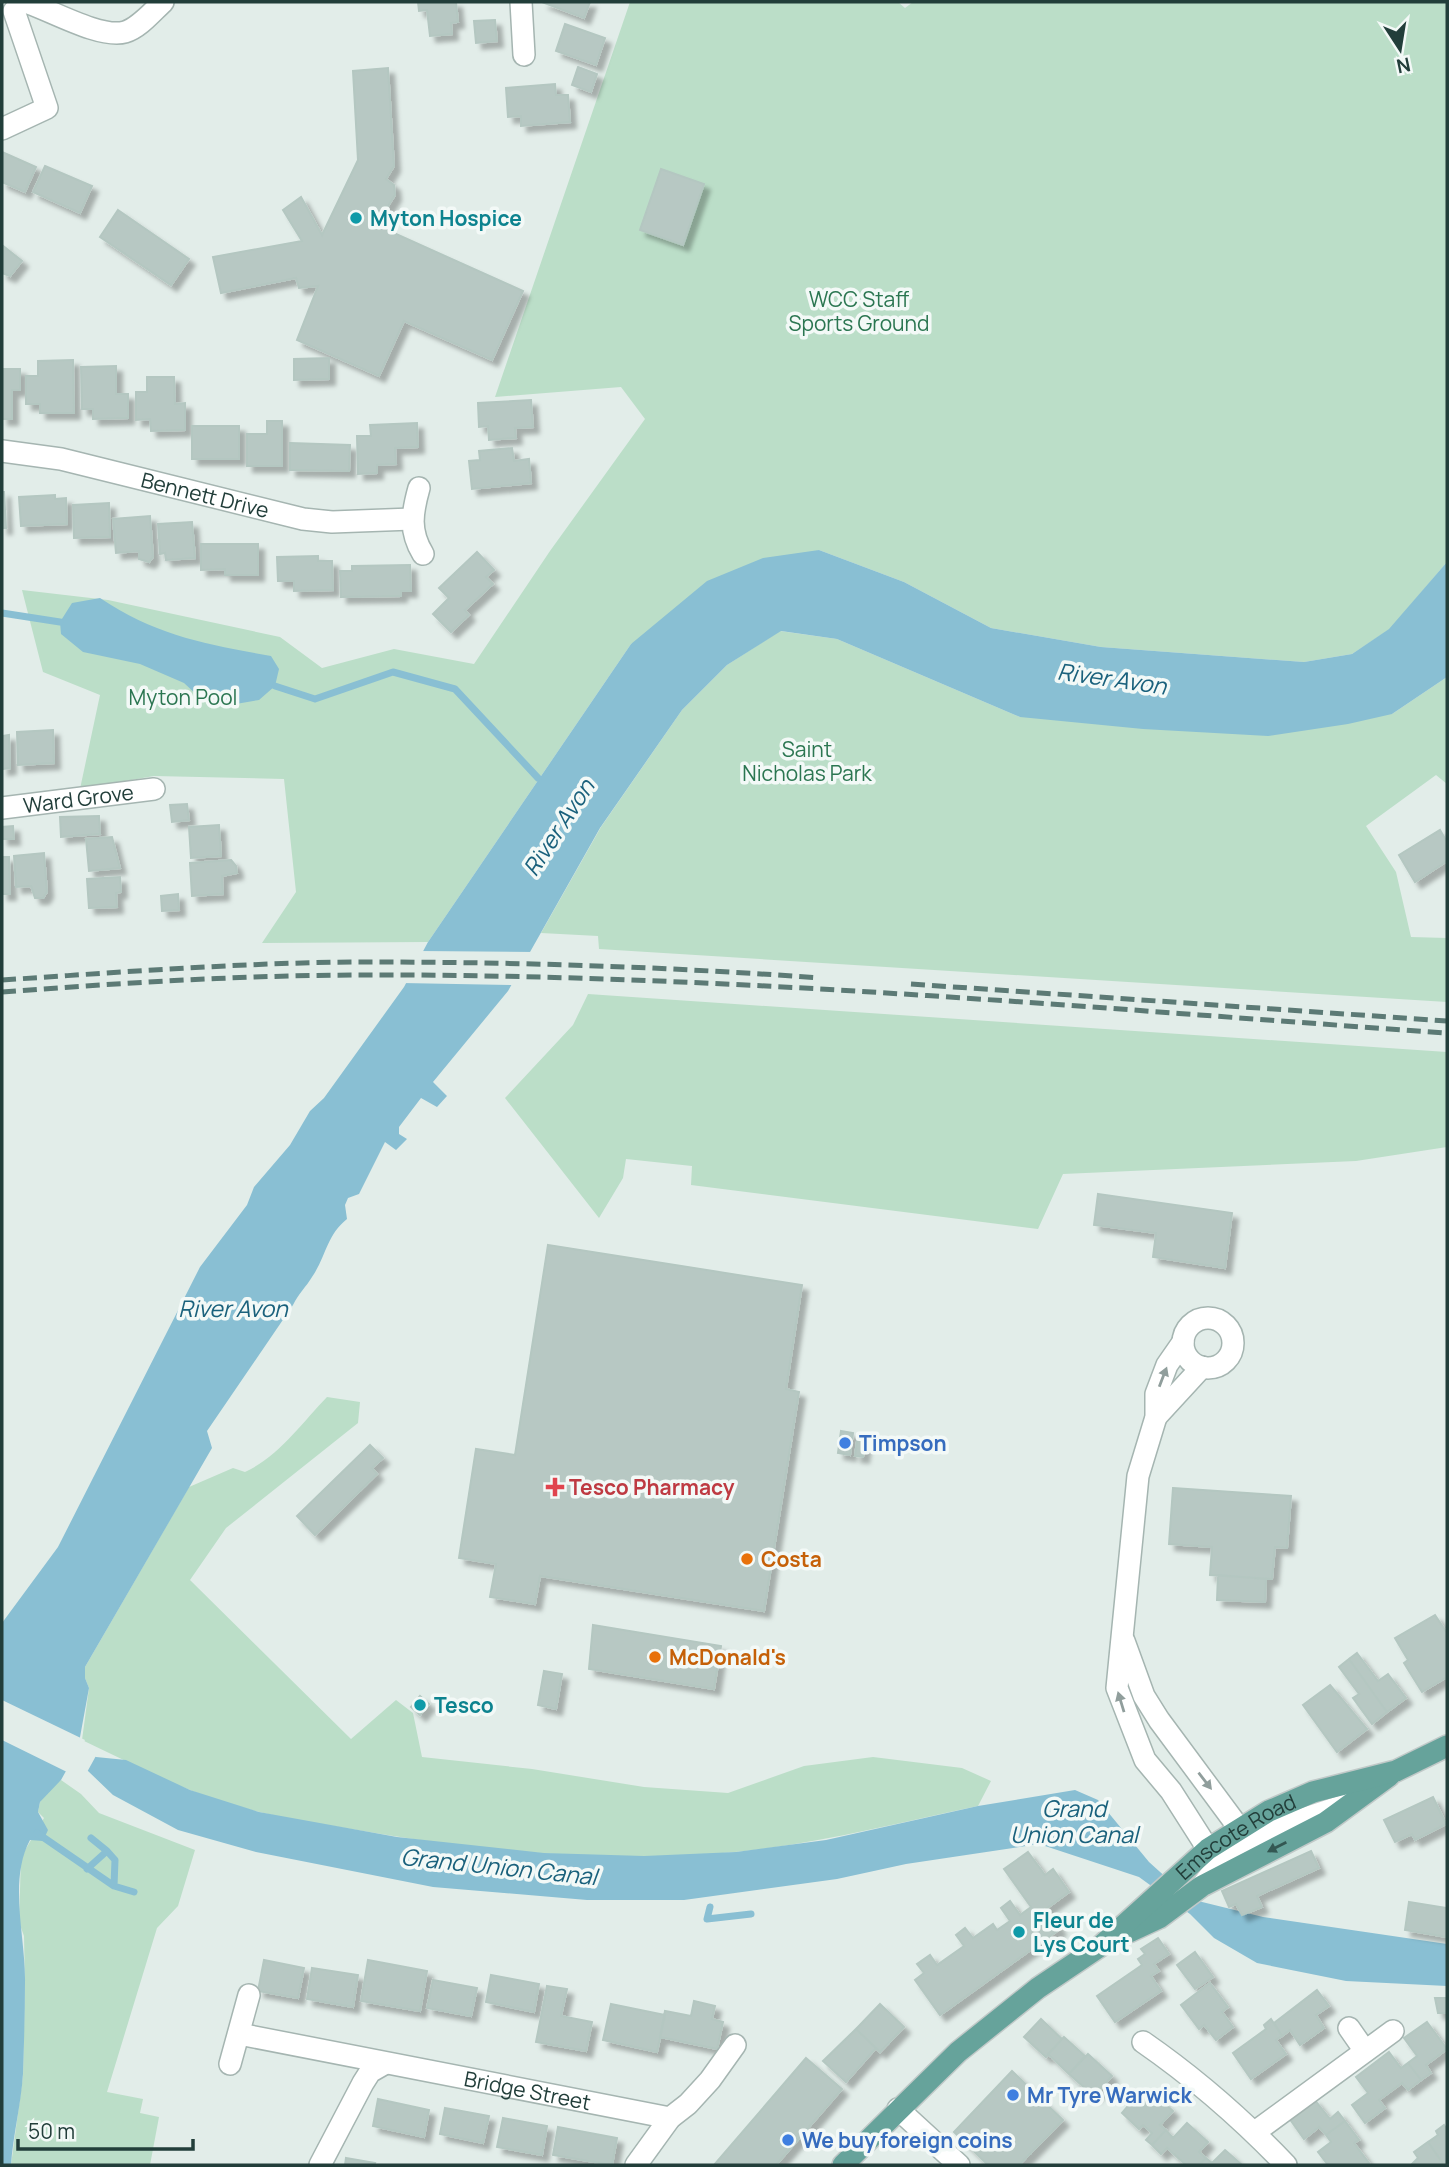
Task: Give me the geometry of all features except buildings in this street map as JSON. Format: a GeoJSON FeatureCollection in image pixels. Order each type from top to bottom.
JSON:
{"type":"FeatureCollection","features":[{"type":"Feature","properties":{"kind":"main road","name":"Emscote Road"},"geometry":{"type":"LineString","coordinates":[[843,2165],[898,2109],[978,2036],[1038,1988],[1152,1913],[1326,1822],[1396,1771],[1447,1746]]}},
{"type":"Feature","properties":{"kind":"main road","name":"Emscote Road"},"geometry":{"type":"LineString","coordinates":[[1152,1913],[1175,1878],[1208,1849],[1236,1838],[1269,1811],[1313,1792],[1396,1771]]}},
{"type":"Feature","properties":{"kind":"street"},"geometry":{"type":"LineString","coordinates":[[18,5],[108,33],[125,32],[136,26],[163,2]]}},
{"type":"Feature","properties":{"kind":"street"},"geometry":{"type":"LineString","coordinates":[[522,2],[524,55]]}},
{"type":"Feature","properties":{"kind":"street"},"geometry":{"type":"LineString","coordinates":[[2,31],[18,5]]}},
{"type":"Feature","properties":{"kind":"street"},"geometry":{"type":"LineString","coordinates":[[2,128],[47,108],[18,5]]}},
{"type":"Feature","properties":{"kind":"street","name":"Bennett Drive"},"geometry":{"type":"LineString","coordinates":[[2,451],[61,459],[303,519],[332,522],[412,519]]}},
{"type":"Feature","properties":{"kind":"street"},"geometry":{"type":"LineString","coordinates":[[419,488],[412,519],[414,538],[423,554]]}},
{"type":"Feature","properties":{"kind":"street","name":"Ward Grove"},"geometry":{"type":"LineString","coordinates":[[2,808],[154,789]]}},
{"type":"Feature","properties":{"kind":"street"},"geometry":{"type":"LineString","coordinates":[[1183,1342],[1188,1358],[1202,1367],[1217,1366],[1228,1357],[1233,1342],[1228,1328],[1216,1319],[1200,1319],[1188,1328],[1183,1342],[1167,1365],[1156,1394],[1156,1416],[1136,1489],[1117,1688],[1133,1736],[1145,1760],[1171,1791],[1208,1849]]}},
{"type":"Feature","properties":{"kind":"street"},"geometry":{"type":"LineString","coordinates":[[1156,1416],[1202,1367]]}},
{"type":"Feature","properties":{"kind":"street"},"geometry":{"type":"LineString","coordinates":[[1123,1639],[1144,1696],[1236,1838]]}},
{"type":"Feature","properties":{"kind":"street"},"geometry":{"type":"LineString","coordinates":[[1197,1889],[1236,1838],[1357,1801]]}},
{"type":"Feature","properties":{"kind":"street"},"geometry":{"type":"LineString","coordinates":[[230,2064],[249,1995]]}},
{"type":"Feature","properties":{"kind":"street"},"geometry":{"type":"LineString","coordinates":[[1349,2028],[1365,2051]]}},
{"type":"Feature","properties":{"kind":"street"},"geometry":{"type":"LineString","coordinates":[[1255,2132],[1393,2031]]}},
{"type":"Feature","properties":{"kind":"street","name":"Bridge Street"},"geometry":{"type":"LineString","coordinates":[[239,2034],[670,2118]]}},
{"type":"Feature","properties":{"kind":"street"},"geometry":{"type":"LineString","coordinates":[[1143,2042],[1186,2072],[1255,2132],[1286,2165]]}},
{"type":"Feature","properties":{"kind":"street"},"geometry":{"type":"LineString","coordinates":[[636,2165],[670,2118],[703,2088],[735,2045]]}},
{"type":"Feature","properties":{"kind":"street"},"geometry":{"type":"LineString","coordinates":[[320,2165],[363,2083],[370,2072],[384,2064]]}},
{"type":"Feature","properties":{"kind":"street"},"geometry":{"type":"LineString","coordinates":[[898,2109],[960,2165]]}},
{"type":"Feature","properties":{"kind":"green space"},"geometry":{"type":"Polygon","coordinates":[[[630,2],[898,2],[905,8],[913,2],[1447,2],[1447,562],[1390,629],[1352,654],[1304,662],[1101,647],[991,628],[904,582],[819,550],[631,644],[428,942],[262,943],[296,892],[284,779],[154,776],[80,789],[100,695],[43,672],[22,590],[108,600],[280,637],[322,668],[394,649],[474,664],[550,551],[645,419],[621,387],[495,397],[630,2]]]}},
{"type":"Feature","properties":{"kind":"green space","name":"Saint Nicholas Park"},"geometry":{"type":"Polygon","coordinates":[[[780,631],[837,639],[1020,717],[1392,714],[1447,677],[1447,784],[1436,775],[1366,826],[1396,872],[1411,937],[1447,938],[1447,1002],[599,949],[598,936],[541,933],[601,827],[682,710],[727,665],[780,631]]]}},
{"type":"Feature","properties":{"kind":"green space"},"geometry":{"type":"Polygon","coordinates":[[[588,994],[1447,1052],[1447,1147],[1356,1161],[1063,1174],[1038,1229],[691,1185],[692,1166],[626,1159],[623,1178],[599,1218],[505,1098],[573,1025],[588,994]]]}},
{"type":"Feature","properties":{"kind":"green space"},"geometry":{"type":"Polygon","coordinates":[[[327,1397],[360,1402],[358,1423],[226,1528],[190,1580],[351,1739],[396,1700],[413,1713],[422,1757],[532,1769],[644,1787],[728,1793],[804,1766],[873,1757],[962,1768],[991,1781],[978,1806],[827,1838],[735,1852],[639,1857],[542,1853],[446,1844],[257,1812],[189,1790],[82,1740],[89,1688],[85,1667],[189,1487],[233,1468],[245,1472],[257,1466],[289,1439],[327,1397]]]}},
{"type":"Feature","properties":{"kind":"green space"},"geometry":{"type":"Polygon","coordinates":[[[61,1780],[81,1794],[99,1813],[195,1850],[178,1906],[157,1928],[107,2092],[143,2099],[140,2113],[159,2117],[150,2165],[11,2165],[23,2076],[25,1984],[24,1936],[19,1922],[21,1857],[44,1818],[38,1812],[40,1802],[49,1789],[61,1780]]]}},
{"type":"Feature","properties":{"kind":"water"},"geometry":{"type":"Polygon","coordinates":[[[819,550],[904,582],[991,628],[1101,647],[1304,662],[1352,654],[1389,629],[1447,562],[1447,677],[1392,714],[1348,724],[1268,736],[1143,729],[1020,717],[837,639],[781,631],[727,665],[682,710],[600,828],[508,991],[433,1082],[447,1096],[437,1107],[421,1098],[399,1127],[399,1134],[407,1139],[396,1150],[385,1142],[359,1194],[348,1198],[345,1205],[347,1219],[335,1232],[317,1269],[207,1431],[212,1448],[85,1667],[89,1688],[78,1748],[96,1757],[126,1760],[190,1790],[259,1812],[397,1837],[544,1853],[644,1856],[736,1852],[826,1840],[978,1806],[1075,1790],[1098,1800],[1149,1862],[1190,1899],[1263,1917],[1447,1944],[1447,1986],[1346,1981],[1257,1963],[1214,1938],[1190,1914],[1139,1877],[1039,1844],[906,1864],[837,1879],[684,1900],[587,1900],[433,1887],[256,1852],[178,1830],[113,1795],[88,1771],[71,1762],[61,1780],[40,1802],[38,1812],[48,1830],[43,1841],[30,1840],[20,1873],[25,1966],[23,2074],[11,2165],[2,2165],[2,1623],[58,1547],[200,1267],[247,1205],[254,1187],[290,1145],[310,1111],[324,1098],[404,987],[428,942],[631,644],[707,581],[763,558],[819,550]]]}},
{"type":"Feature","properties":{"kind":"water"},"geometry":{"type":"Polygon","coordinates":[[[100,598],[141,621],[182,637],[271,656],[279,669],[275,686],[259,700],[236,704],[198,696],[184,683],[140,664],[83,652],[61,634],[60,622],[72,603],[100,598]]]}},
{"type":"Feature","properties":{"kind":"pier"},"geometry":{"type":"Polygon","coordinates":[[[419,951],[534,952],[515,985],[402,983],[419,951]]]}},
{"type":"Feature","properties":{"kind":"pier"},"geometry":{"type":"Polygon","coordinates":[[[2,1700],[85,1740],[82,1746],[97,1754],[86,1774],[72,1767],[69,1773],[2,1740],[2,1700]]]}},
{"type":"Feature","properties":{"kind":"waterway"},"geometry":{"type":"LineString","coordinates":[[2,613],[60,622]]}},
{"type":"Feature","properties":{"kind":"waterway"},"geometry":{"type":"LineString","coordinates":[[275,686],[315,699],[393,672],[455,689],[538,778]]}},
{"type":"Feature","properties":{"kind":"waterway"},"geometry":{"type":"LineString","coordinates":[[37,1833],[114,1886],[134,1892]]}},
{"type":"Feature","properties":{"kind":"waterway"},"geometry":{"type":"LineString","coordinates":[[91,1838],[107,1851]]}},
{"type":"Feature","properties":{"kind":"waterway"},"geometry":{"type":"LineString","coordinates":[[87,1869],[107,1851],[115,1860],[114,1886]]}},
{"type":"Feature","properties":{"kind":"waterway"},"geometry":{"type":"LineString","coordinates":[[710,1907],[707,1919],[751,1914]]}},
{"type":"Feature","properties":{"kind":"railway"},"geometry":{"type":"LineString","coordinates":[[2,980],[325,962],[596,966],[820,978]]}},
{"type":"Feature","properties":{"kind":"railway"},"geometry":{"type":"LineString","coordinates":[[2,992],[274,976],[501,976],[907,994],[1447,1033]]}},
{"type":"Feature","properties":{"kind":"railway"},"geometry":{"type":"LineString","coordinates":[[911,984],[1447,1021]]}},
{"type":"Feature","properties":{"kind":"place","name":"Myton Hospice"},"geometry":{"type":"Point","coordinates":[356,218]}},
{"type":"Feature","properties":{"kind":"place","name":"Timpson"},"geometry":{"type":"Point","coordinates":[845,1443]}},
{"type":"Feature","properties":{"kind":"place","name":"Tesco Pharmacy"},"geometry":{"type":"Point","coordinates":[555,1487]}},
{"type":"Feature","properties":{"kind":"place","name":"Costa"},"geometry":{"type":"Point","coordinates":[747,1559]}},
{"type":"Feature","properties":{"kind":"place","name":"McDonald's"},"geometry":{"type":"Point","coordinates":[655,1657]}},
{"type":"Feature","properties":{"kind":"place","name":"Tesco"},"geometry":{"type":"Point","coordinates":[420,1705]}},
{"type":"Feature","properties":{"kind":"place","name":"Fleur de Lys Court"},"geometry":{"type":"Point","coordinates":[1019,1932]}},
{"type":"Feature","properties":{"kind":"place","name":"Mr Tyre Warwick"},"geometry":{"type":"Point","coordinates":[1013,2095]}},
{"type":"Feature","properties":{"kind":"place","name":"We buy foreign coins"},"geometry":{"type":"Point","coordinates":[788,2140]}},
{"type":"Feature","properties":{"kind":"park label","name":"WCC Staff Sports Ground"},"geometry":{"type":"Point","coordinates":[859,311]}},
{"type":"Feature","properties":{"kind":"park label","name":"Myton Pool"},"geometry":{"type":"Point","coordinates":[183,697]}},
{"type":"Feature","properties":{"kind":"water label","name":"River Avon"},"geometry":{"type":"Point","coordinates":[1112,678]}},
{"type":"Feature","properties":{"kind":"water label","name":"River Avon"},"geometry":{"type":"Point","coordinates":[558,827]}},
{"type":"Feature","properties":{"kind":"water label","name":"River Avon"},"geometry":{"type":"Point","coordinates":[233,1308]}},
{"type":"Feature","properties":{"kind":"water label","name":"Grand Union Canal"},"geometry":{"type":"Point","coordinates":[1074,1821]}},
{"type":"Feature","properties":{"kind":"water label","name":"Grand Union Canal"},"geometry":{"type":"Point","coordinates":[499,1866]}}]}
